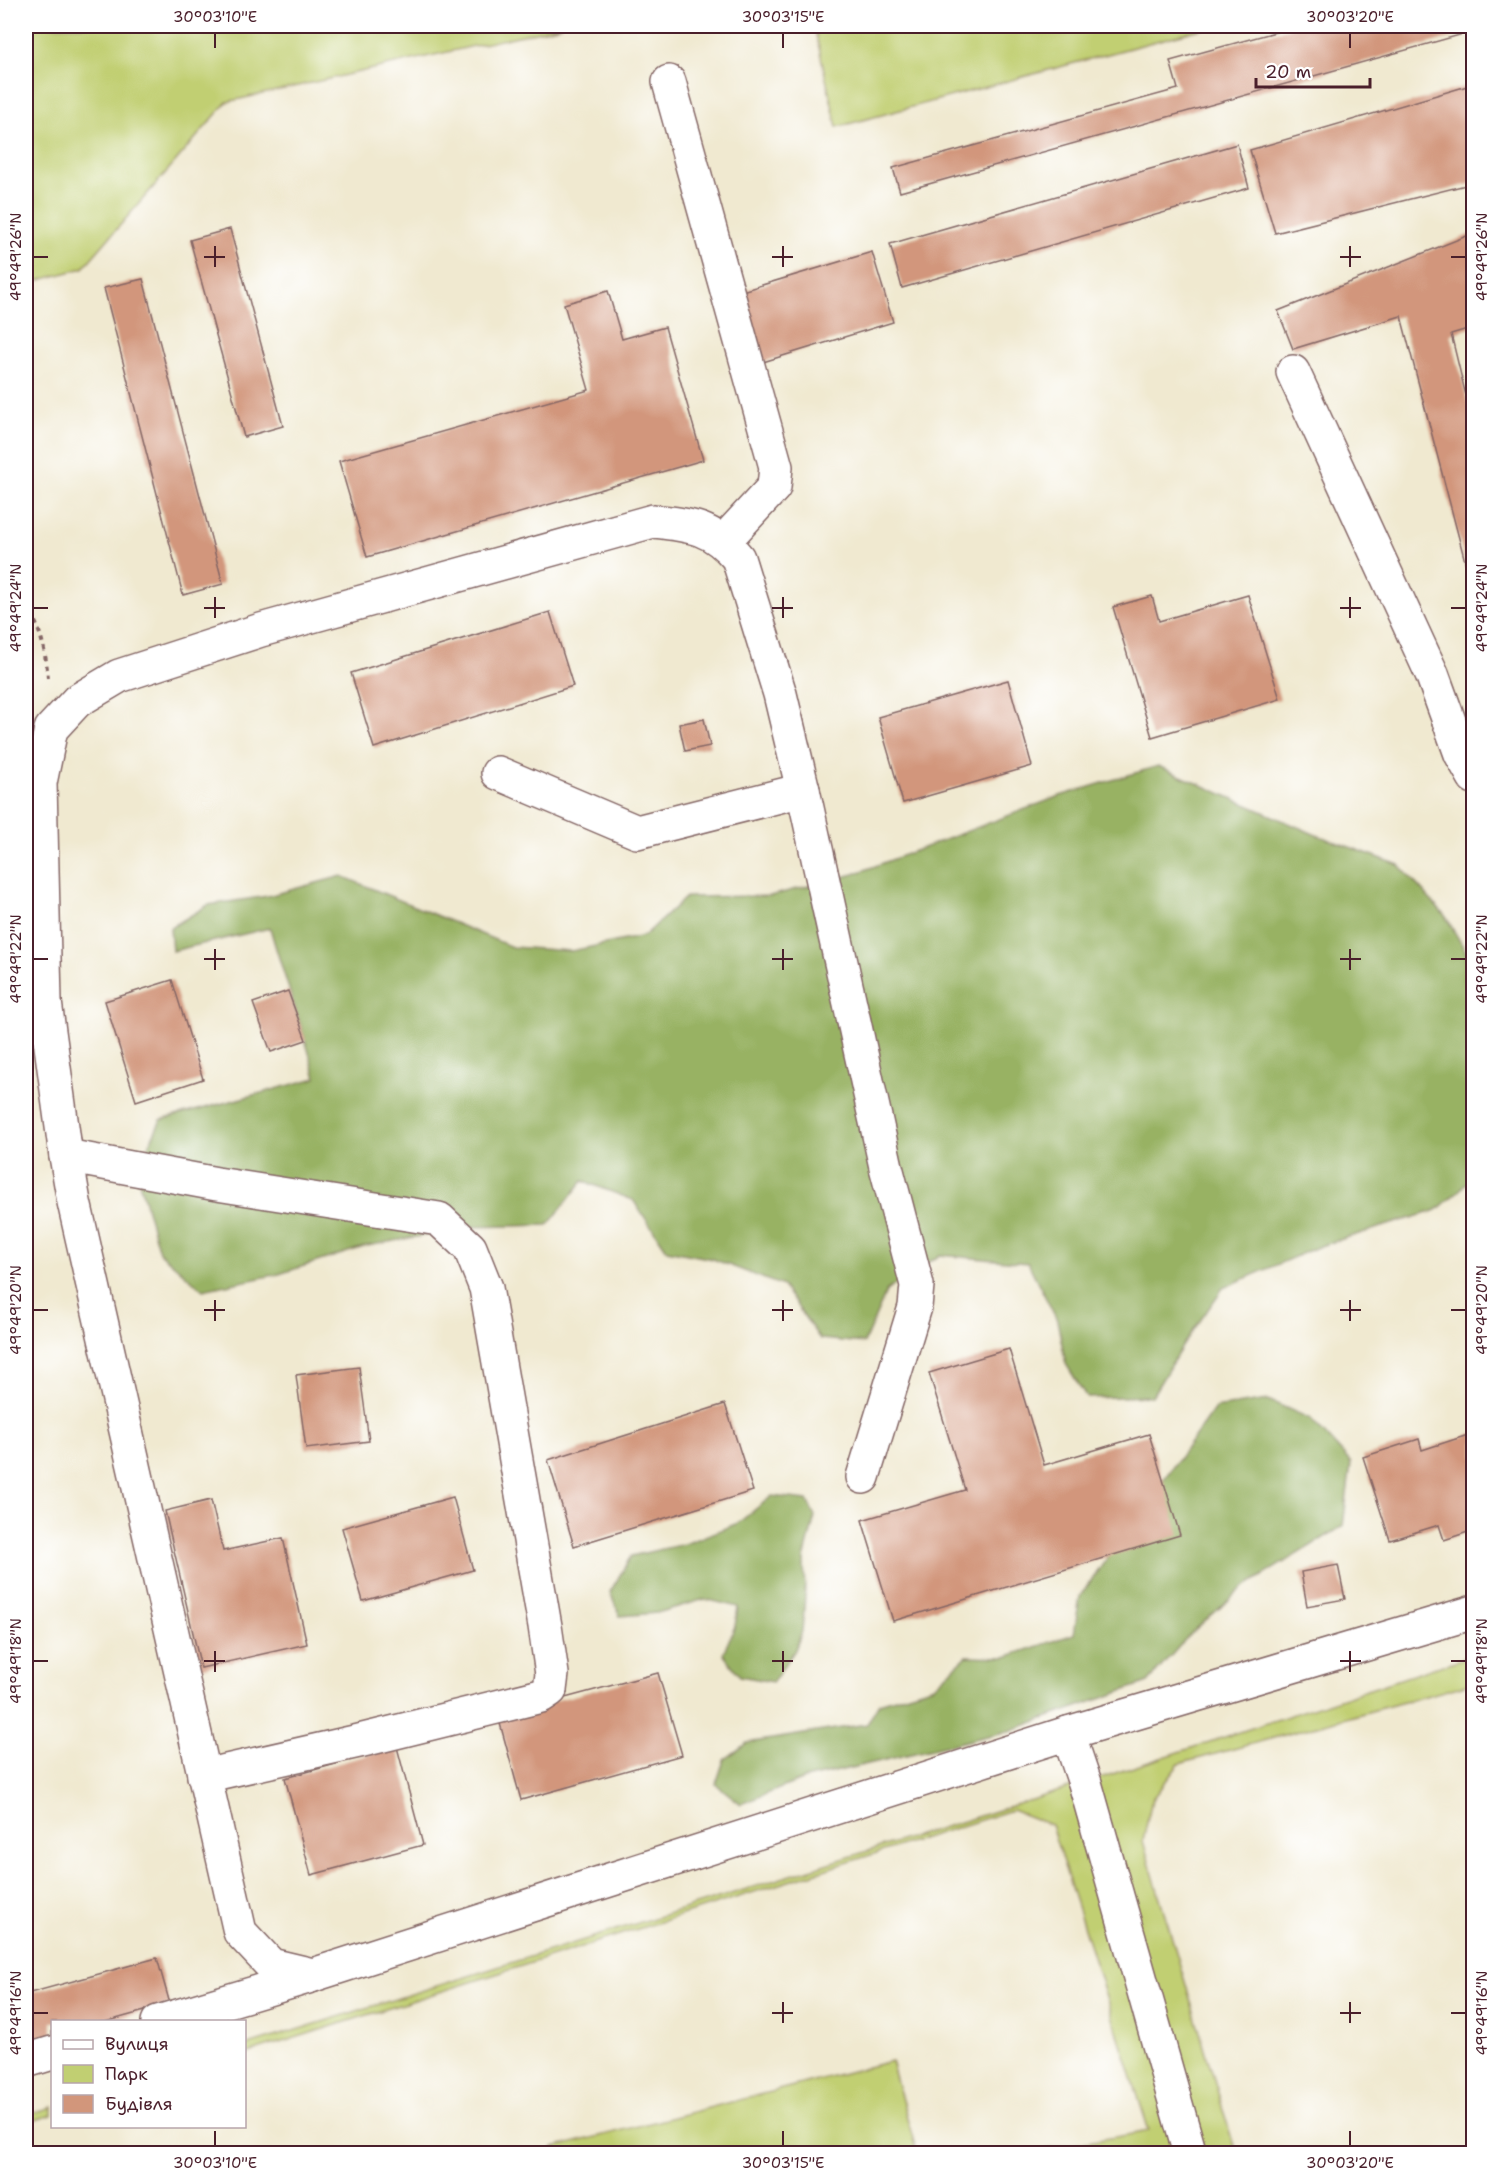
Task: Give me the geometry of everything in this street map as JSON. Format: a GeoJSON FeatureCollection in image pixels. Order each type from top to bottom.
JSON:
{"type":"FeatureCollection","features":[{"type":"Feature","properties":{"kind":"street"},"geometry":{"type":"LineString","coordinates":[[669,82],[776,466],[774,487],[724,541]]}},
{"type":"Feature","properties":{"kind":"street"},"geometry":{"type":"LineString","coordinates":[[1293,372],[1432,674],[1461,753],[1473,777]]}},
{"type":"Feature","properties":{"kind":"street"},"geometry":{"type":"LineString","coordinates":[[313,1975],[271,1965],[240,1932],[76,1213],[35,1004],[33,784],[51,729],[77,701],[119,676],[261,630],[653,521],[692,525],[724,541],[738,558],[780,694],[886,1167],[917,1285],[915,1307],[863,1477]]}},
{"type":"Feature","properties":{"kind":"street"},"geometry":{"type":"LineString","coordinates":[[498,773],[637,832],[803,790]]}},
{"type":"Feature","properties":{"kind":"street"},"geometry":{"type":"LineString","coordinates":[[66,1156],[217,1184],[439,1219],[470,1248],[486,1288],[545,1626],[552,1674],[550,1690],[541,1696],[359,1742],[204,1776]]}},
{"type":"Feature","properties":{"kind":"street"},"geometry":{"type":"LineString","coordinates":[[165,2020],[313,1975],[1068,1733],[1473,1612]]}},
{"type":"Feature","properties":{"kind":"street"},"geometry":{"type":"LineString","coordinates":[[1068,1733],[1085,1783],[1190,2154]]}},
{"type":"Feature","properties":{"kind":"street"},"geometry":{"type":"LineString","coordinates":[[26,2061],[51,2053]]}},
{"type":"Feature","properties":{"kind":"path"},"geometry":{"type":"LineString","coordinates":[[26,606],[45,648],[51,729]]}},
{"type":"Feature","properties":{"kind":"green space"},"geometry":{"type":"Polygon","coordinates":[[[26,26],[562,26],[227,102],[83,268],[26,284],[26,26]]]}},
{"type":"Feature","properties":{"kind":"green space"},"geometry":{"type":"Polygon","coordinates":[[[814,26],[1212,26],[837,127],[814,26]]]}},
{"type":"Feature","properties":{"kind":"green space"},"geometry":{"type":"Polygon","coordinates":[[[1158,766],[1314,834],[1399,865],[1446,917],[1473,964],[1473,1178],[1437,1210],[1320,1246],[1223,1288],[1183,1345],[1152,1396],[1087,1398],[1066,1364],[1057,1320],[1028,1263],[940,1255],[887,1290],[864,1343],[820,1339],[783,1286],[713,1259],[667,1250],[633,1200],[583,1181],[548,1225],[470,1227],[367,1246],[279,1274],[203,1290],[159,1252],[136,1171],[161,1120],[316,1078],[270,928],[172,951],[170,928],[208,905],[268,896],[342,876],[512,947],[571,951],[644,936],[686,897],[770,896],[854,874],[1060,796],[1158,766]]]}},
{"type":"Feature","properties":{"kind":"green space"},"geometry":{"type":"Polygon","coordinates":[[[1268,1400],[1311,1419],[1351,1463],[1343,1526],[1244,1587],[1190,1634],[1148,1682],[1009,1731],[804,1779],[741,1804],[716,1784],[724,1760],[747,1743],[867,1724],[879,1703],[934,1686],[967,1656],[1005,1657],[1074,1634],[1080,1596],[1215,1408],[1268,1400]]]}},
{"type":"Feature","properties":{"kind":"green space"},"geometry":{"type":"Polygon","coordinates":[[[772,1496],[807,1500],[815,1516],[804,1559],[805,1596],[802,1631],[795,1650],[773,1682],[740,1676],[723,1654],[735,1626],[738,1607],[705,1599],[657,1613],[620,1616],[610,1592],[631,1556],[685,1544],[738,1523],[772,1496]]]}},
{"type":"Feature","properties":{"kind":"green space"},"geometry":{"type":"Polygon","coordinates":[[[1473,1655],[1473,1683],[1179,1764],[1152,1799],[1143,1841],[1236,2153],[1026,2153],[1149,2131],[1051,1825],[1012,1810],[246,2054],[246,2046],[1085,1783],[1473,1655]]]}},
{"type":"Feature","properties":{"kind":"green space"},"geometry":{"type":"Polygon","coordinates":[[[891,2061],[917,2153],[554,2153],[553,2148],[891,2061]]]}},
{"type":"Feature","properties":{"kind":"green space"},"geometry":{"type":"Polygon","coordinates":[[[51,2107],[51,2115],[26,2123],[26,2115],[51,2107]]]}},
{"type":"Feature","properties":{"kind":"building"},"geometry":{"type":"Polygon","coordinates":[[[1297,26],[1474,26],[1474,31],[900,192],[893,168],[1178,89],[1170,61],[1297,26]]]}},
{"type":"Feature","properties":{"kind":"building"},"geometry":{"type":"Polygon","coordinates":[[[1474,84],[1474,183],[1275,233],[1250,150],[1474,84]]]}},
{"type":"Feature","properties":{"kind":"building"},"geometry":{"type":"Polygon","coordinates":[[[1237,144],[1249,188],[902,288],[890,244],[1237,144]]]}},
{"type":"Feature","properties":{"kind":"building"},"geometry":{"type":"Polygon","coordinates":[[[230,229],[283,426],[244,437],[190,240],[230,229]]]}},
{"type":"Feature","properties":{"kind":"building"},"geometry":{"type":"Polygon","coordinates":[[[1474,233],[1474,327],[1451,334],[1474,429],[1473,592],[1401,316],[1293,349],[1278,311],[1474,233]]]}},
{"type":"Feature","properties":{"kind":"building"},"geometry":{"type":"Polygon","coordinates":[[[872,252],[893,322],[763,362],[742,291],[872,252]]]}},
{"type":"Feature","properties":{"kind":"building"},"geometry":{"type":"Polygon","coordinates":[[[143,279],[223,584],[183,595],[104,288],[143,279]]]}},
{"type":"Feature","properties":{"kind":"building"},"geometry":{"type":"Polygon","coordinates":[[[608,291],[622,339],[665,327],[703,460],[367,557],[339,461],[589,390],[564,304],[608,291]]]}},
{"type":"Feature","properties":{"kind":"building"},"geometry":{"type":"Polygon","coordinates":[[[1248,595],[1280,699],[1152,737],[1113,607],[1152,596],[1159,621],[1248,595]]]}},
{"type":"Feature","properties":{"kind":"building"},"geometry":{"type":"Polygon","coordinates":[[[550,612],[573,686],[374,748],[351,673],[550,612]]]}},
{"type":"Feature","properties":{"kind":"building"},"geometry":{"type":"Polygon","coordinates":[[[1008,680],[1032,766],[903,803],[878,717],[1008,680]]]}},
{"type":"Feature","properties":{"kind":"building"},"geometry":{"type":"Polygon","coordinates":[[[704,719],[710,746],[685,751],[679,724],[704,719]]]}},
{"type":"Feature","properties":{"kind":"building"},"geometry":{"type":"Polygon","coordinates":[[[172,980],[203,1079],[136,1101],[105,1001],[172,980]]]}},
{"type":"Feature","properties":{"kind":"building"},"geometry":{"type":"Polygon","coordinates":[[[288,991],[306,1040],[271,1052],[253,1003],[288,991]]]}},
{"type":"Feature","properties":{"kind":"building"},"geometry":{"type":"Polygon","coordinates":[[[1009,1349],[1044,1465],[1149,1434],[1180,1535],[893,1621],[862,1520],[965,1490],[929,1373],[1009,1349]]]}},
{"type":"Feature","properties":{"kind":"building"},"geometry":{"type":"Polygon","coordinates":[[[359,1367],[369,1441],[306,1449],[296,1375],[359,1367]]]}},
{"type":"Feature","properties":{"kind":"building"},"geometry":{"type":"Polygon","coordinates":[[[725,1404],[753,1491],[574,1546],[548,1460],[725,1404]]]}},
{"type":"Feature","properties":{"kind":"building"},"geometry":{"type":"Polygon","coordinates":[[[1474,1433],[1474,1530],[1444,1540],[1439,1525],[1390,1540],[1363,1457],[1419,1439],[1422,1450],[1474,1433]]]}},
{"type":"Feature","properties":{"kind":"building"},"geometry":{"type":"Polygon","coordinates":[[[453,1497],[473,1570],[363,1601],[342,1528],[453,1497]]]}},
{"type":"Feature","properties":{"kind":"building"},"geometry":{"type":"Polygon","coordinates":[[[211,1500],[223,1551],[283,1538],[307,1644],[201,1668],[165,1511],[211,1500]]]}},
{"type":"Feature","properties":{"kind":"building"},"geometry":{"type":"Polygon","coordinates":[[[1338,1565],[1345,1599],[1307,1606],[1301,1572],[1338,1565]]]}},
{"type":"Feature","properties":{"kind":"building"},"geometry":{"type":"Polygon","coordinates":[[[658,1673],[682,1755],[521,1800],[498,1716],[658,1673]]]}},
{"type":"Feature","properties":{"kind":"building"},"geometry":{"type":"Polygon","coordinates":[[[397,1747],[423,1845],[311,1875],[285,1778],[397,1747]]]}},
{"type":"Feature","properties":{"kind":"building"},"geometry":{"type":"Polygon","coordinates":[[[157,1958],[170,2004],[112,2020],[51,2020],[51,2036],[26,2043],[26,1994],[157,1958]]]}}]}
